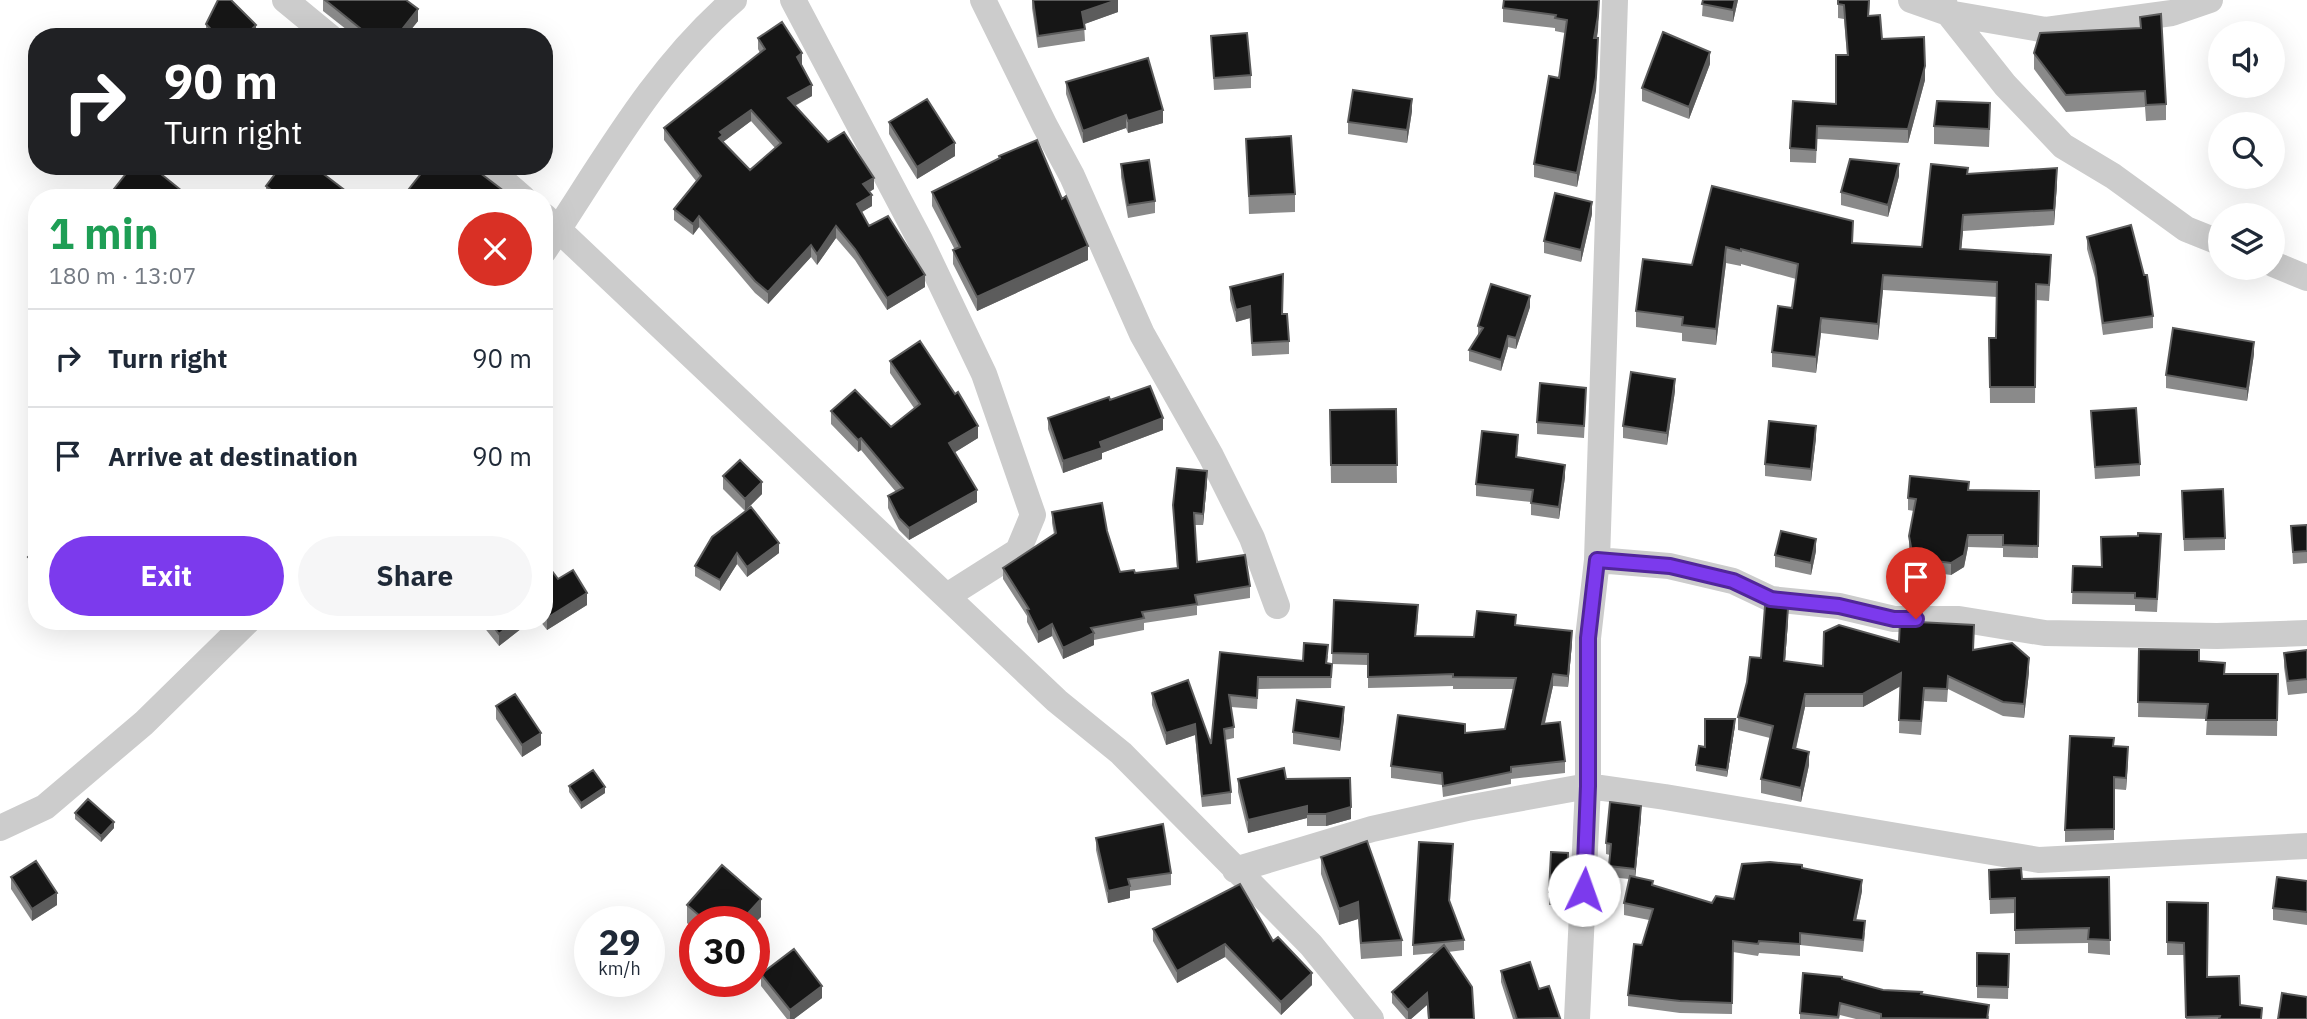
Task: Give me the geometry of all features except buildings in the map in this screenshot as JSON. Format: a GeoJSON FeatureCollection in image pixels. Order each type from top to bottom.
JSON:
{"type":"FeatureCollection","features":[{"type":"Feature","properties":{"kind":"street"},"geometry":{"type":"LineString","coordinates":[[285,0],[319,28]]}},
{"type":"Feature","properties":{"kind":"street"},"geometry":{"type":"LineString","coordinates":[[553,221],[648,92],[707,24],[734,0]]}},
{"type":"Feature","properties":{"kind":"street"},"geometry":{"type":"LineString","coordinates":[[793,0],[920,240],[984,374],[1033,514],[1018,551],[947,596]]}},
{"type":"Feature","properties":{"kind":"street"},"geometry":{"type":"LineString","coordinates":[[983,0],[1072,176],[1142,334],[1211,456],[1252,538],[1277,606]]}},
{"type":"Feature","properties":{"kind":"street"},"geometry":{"type":"LineString","coordinates":[[1577,1019],[1588,786],[1588,638],[1597,560],[1615,0]]}},
{"type":"Feature","properties":{"kind":"street"},"geometry":{"type":"LineString","coordinates":[[1911,0],[2046,30],[2172,13],[2210,0]]}},
{"type":"Feature","properties":{"kind":"street"},"geometry":{"type":"LineString","coordinates":[[1946,6],[2005,85],[2063,146],[2113,176],[2186,229],[2208,238]]}},
{"type":"Feature","properties":{"kind":"street"},"geometry":{"type":"LineString","coordinates":[[496,175],[513,189]]}},
{"type":"Feature","properties":{"kind":"street"},"geometry":{"type":"LineString","coordinates":[[553,223],[1057,701],[1121,753],[1311,946],[1371,1019]]}},
{"type":"Feature","properties":{"kind":"street"},"geometry":{"type":"LineString","coordinates":[[2285,269],[2307,278]]}},
{"type":"Feature","properties":{"kind":"street"},"geometry":{"type":"LineString","coordinates":[[1597,560],[1670,566],[1733,581],[1771,599],[1839,606],[1894,619],[1959,619],[2045,633],[2217,636],[2307,634]]}},
{"type":"Feature","properties":{"kind":"street"},"geometry":{"type":"LineString","coordinates":[[0,828],[45,807],[55,799],[144,723],[239,630]]}},
{"type":"Feature","properties":{"kind":"street"},"geometry":{"type":"LineString","coordinates":[[1235,870],[1372,829],[1467,807],[1588,786],[2039,860],[2307,846]]}},
{"type":"Feature","properties":{"kind":"route"},"geometry":{"type":"LineString","coordinates":[[1584,890],[1588,786],[1588,638],[1597,560],[1670,566],[1733,581],[1771,599],[1839,606],[1894,619],[1916,619]]}}]}
